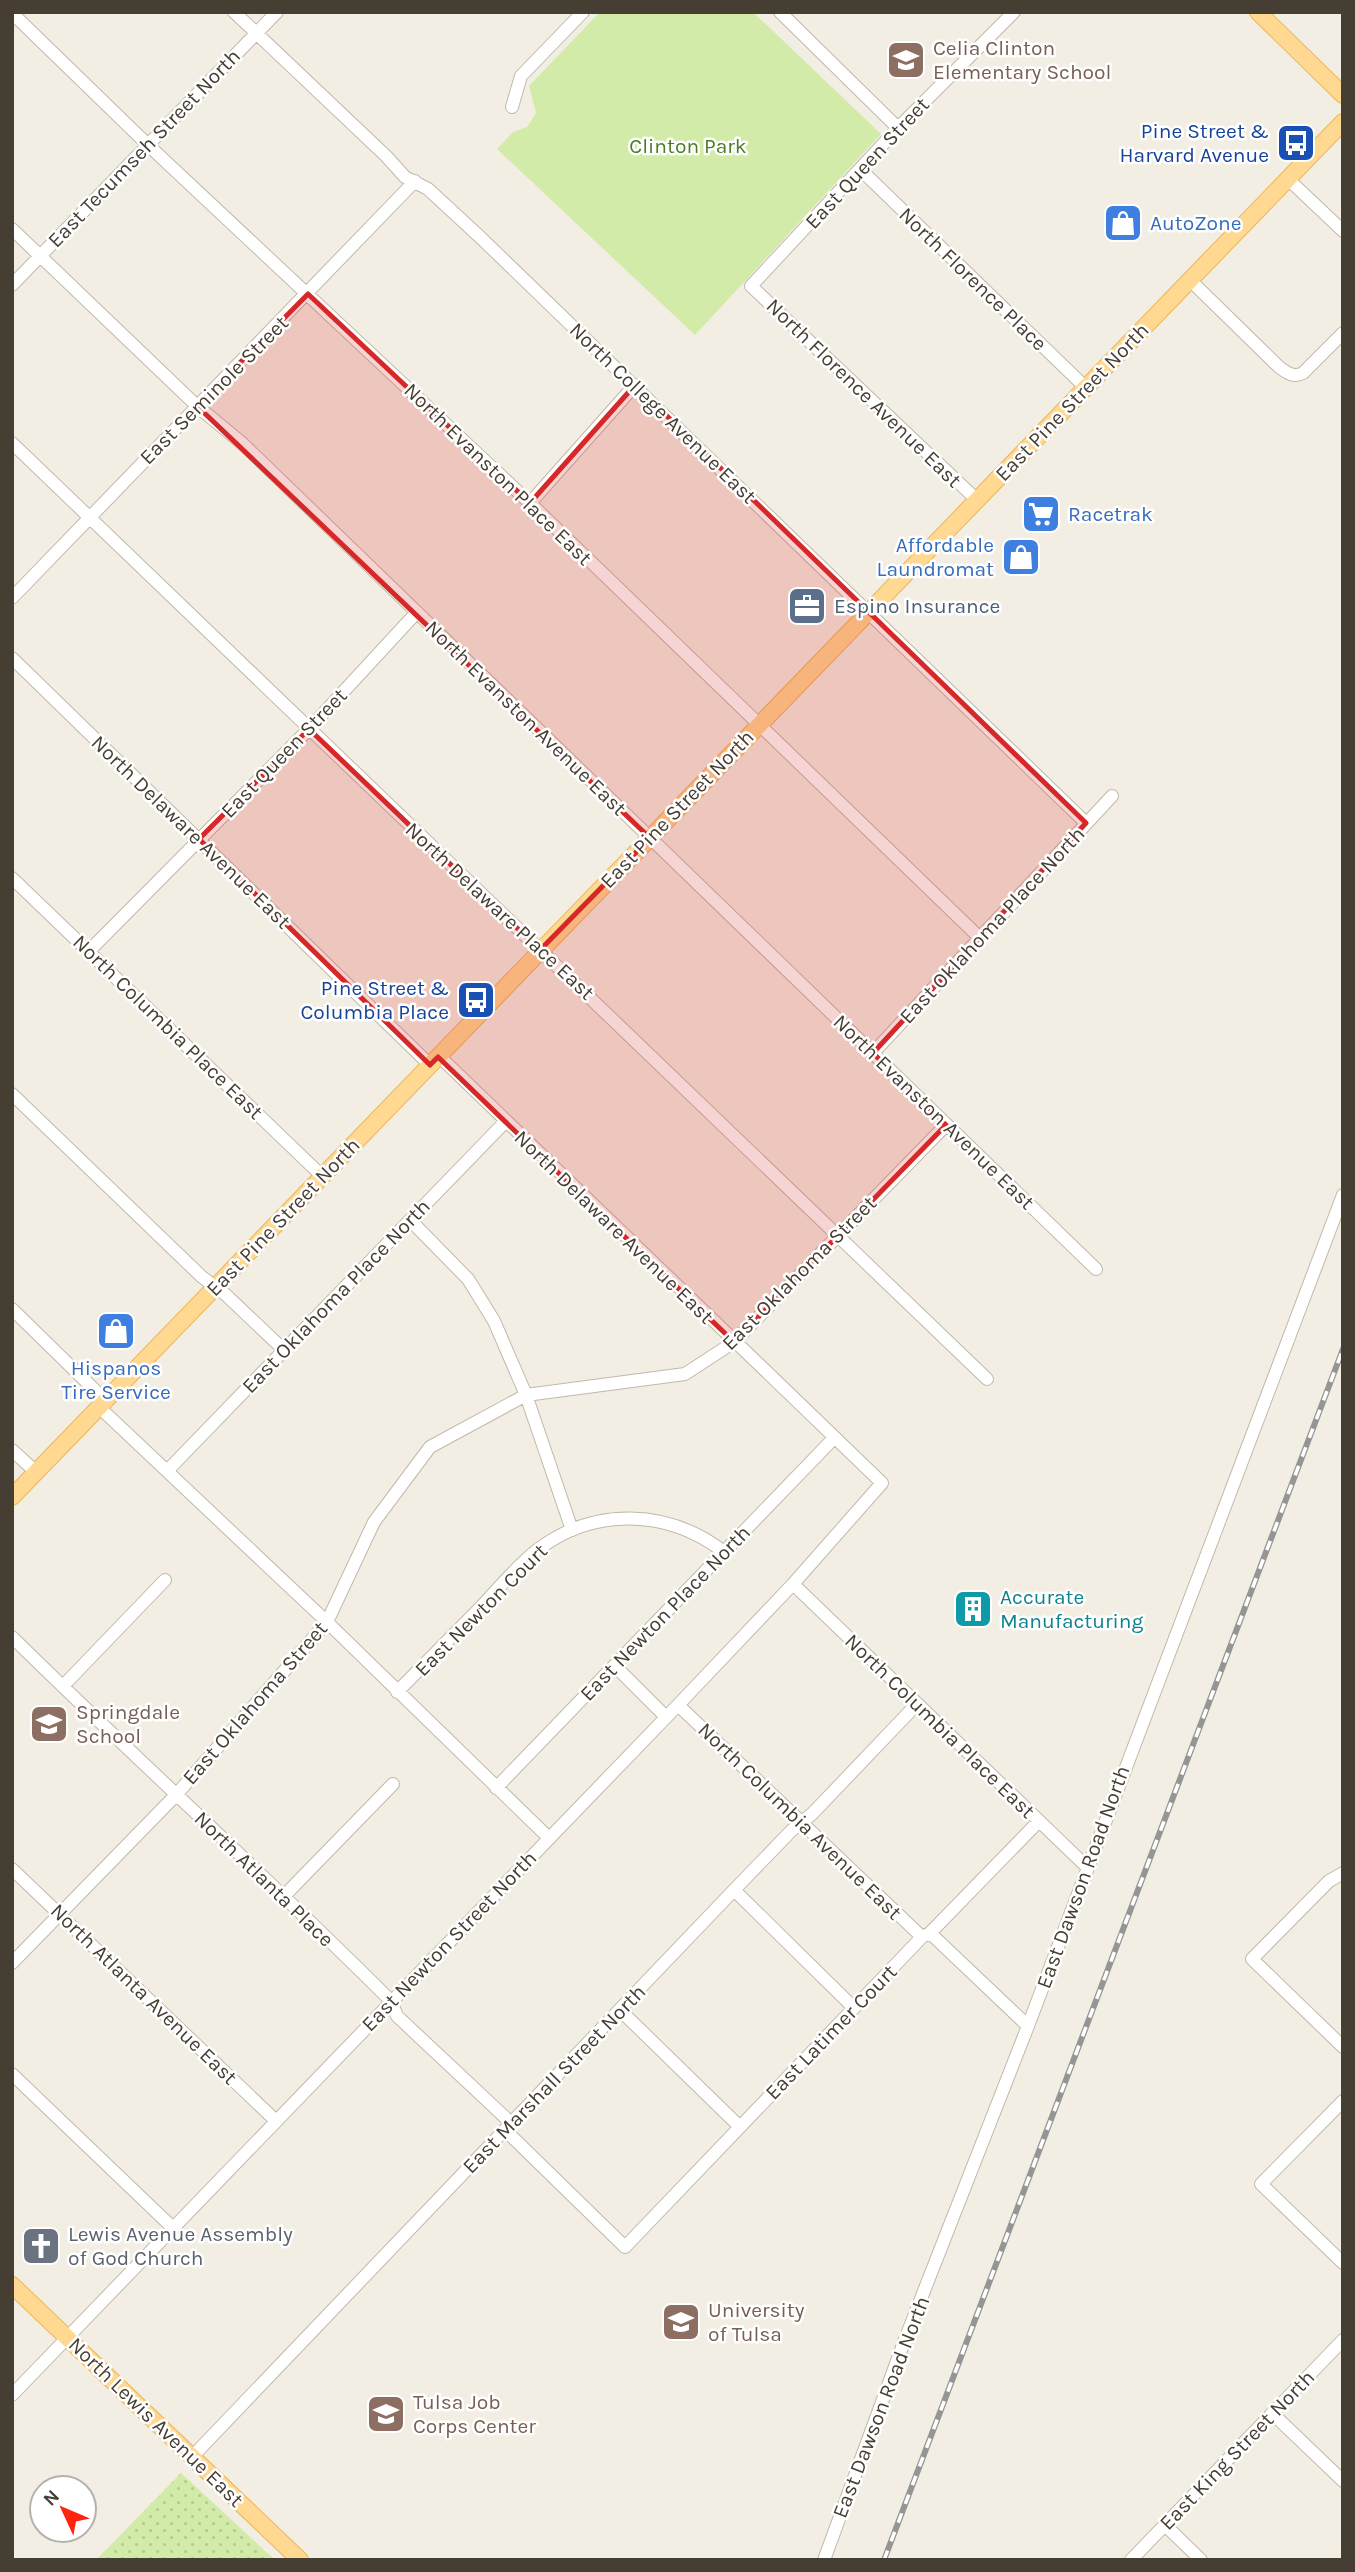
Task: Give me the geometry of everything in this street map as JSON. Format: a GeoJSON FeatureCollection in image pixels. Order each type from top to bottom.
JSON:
{"type":"FeatureCollection","features":[{"type":"Feature","properties":{"kind":"main road"},"geometry":{"type":"LineString","coordinates":[[1258,12],[1343,95]]}},
{"type":"Feature","properties":{"kind":"main road","name":"East Pine Street North"},"geometry":{"type":"LineString","coordinates":[[12,1497],[1343,122]]}},
{"type":"Feature","properties":{"kind":"main road","name":"North Lewis Avenue East"},"geometry":{"type":"LineString","coordinates":[[12,2285],[300,2560]]}},
{"type":"Feature","properties":{"kind":"street","name":"North College Avenue East"},"geometry":{"type":"LineString","coordinates":[[234,12],[405,177],[437,197],[635,385],[1086,823]]}},
{"type":"Feature","properties":{"kind":"street","name":"East Tecumseh Street North"},"geometry":{"type":"LineString","coordinates":[[12,285],[277,12]]}},
{"type":"Feature","properties":{"kind":"street"},"geometry":{"type":"LineString","coordinates":[[512,107],[521,76],[583,12]]}},
{"type":"Feature","properties":{"kind":"street"},"geometry":{"type":"LineString","coordinates":[[780,12],[898,128]]}},
{"type":"Feature","properties":{"kind":"street","name":"East Queen Street"},"geometry":{"type":"LineString","coordinates":[[751,286],[898,128],[1014,12]]}},
{"type":"Feature","properties":{"kind":"street","name":"North Evanston Place East"},"geometry":{"type":"LineString","coordinates":[[12,13],[148,145],[530,503],[980,938]]}},
{"type":"Feature","properties":{"kind":"street","name":"North Florence Place"},"geometry":{"type":"LineString","coordinates":[[861,170],[1085,387]]}},
{"type":"Feature","properties":{"kind":"street"},"geometry":{"type":"LineString","coordinates":[[1288,179],[1343,231]]}},
{"type":"Feature","properties":{"kind":"street","name":"East Seminole Street"},"geometry":{"type":"LineString","coordinates":[[12,598],[415,181]]}},
{"type":"Feature","properties":{"kind":"street","name":"North Evanston Avenue East"},"geometry":{"type":"LineString","coordinates":[[12,229],[197,406],[243,444],[1096,1269]]}},
{"type":"Feature","properties":{"kind":"street"},"geometry":{"type":"LineString","coordinates":[[1190,280],[1279,367],[1298,376],[1343,334]]}},
{"type":"Feature","properties":{"kind":"street","name":"North Florence Avenue East"},"geometry":{"type":"LineString","coordinates":[[751,286],[976,500]]}},
{"type":"Feature","properties":{"kind":"street"},"geometry":{"type":"LineString","coordinates":[[530,503],[635,385]]}},
{"type":"Feature","properties":{"kind":"street","name":"North Delaware Place East"},"geometry":{"type":"LineString","coordinates":[[12,443],[988,1379]]}},
{"type":"Feature","properties":{"kind":"street","name":"East Queen Street"},"geometry":{"type":"LineString","coordinates":[[89,951],[309,729],[417,612]]}},
{"type":"Feature","properties":{"kind":"street","name":"North Delaware Avenue East"},"geometry":{"type":"LineString","coordinates":[[12,659],[434,1061],[505,1122],[881,1483]]}},
{"type":"Feature","properties":{"kind":"street","name":"East Oklahoma Place North"},"geometry":{"type":"LineString","coordinates":[[873,1054],[1112,796]]}},
{"type":"Feature","properties":{"kind":"street","name":"North Columbia Place East"},"geometry":{"type":"LineString","coordinates":[[12,878],[322,1177]]}},
{"type":"Feature","properties":{"kind":"street"},"geometry":{"type":"LineString","coordinates":[[12,1094],[202,1277],[284,1350]]}},
{"type":"Feature","properties":{"kind":"street","name":"East Oklahoma Place North"},"geometry":{"type":"LineString","coordinates":[[167,1471],[505,1122]]}},
{"type":"Feature","properties":{"kind":"street","name":"East Oklahoma Street"},"geometry":{"type":"LineString","coordinates":[[12,1964],[176,1795],[327,1622],[374,1522],[430,1447],[526,1395],[685,1374],[734,1342],[946,1125]]}},
{"type":"Feature","properties":{"kind":"street","name":"East Dawson Road North"},"geometry":{"type":"LineString","coordinates":[[824,2560],[904,2342],[1028,2026],[1343,1195]]}},
{"type":"Feature","properties":{"kind":"street"},"geometry":{"type":"LineString","coordinates":[[410,1220],[454,1262],[481,1297],[526,1395],[572,1530]]}},
{"type":"Feature","properties":{"kind":"street"},"geometry":{"type":"LineString","coordinates":[[12,1309],[167,1471],[549,1838]]}},
{"type":"Feature","properties":{"kind":"street","name":"East Newton Place North"},"geometry":{"type":"LineString","coordinates":[[496,1787],[834,1438]]}},
{"type":"Feature","properties":{"kind":"street"},"geometry":{"type":"LineString","coordinates":[[12,1450],[36,1472]]}},
{"type":"Feature","properties":{"kind":"street","name":"East Newton Street North"},"geometry":{"type":"LineString","coordinates":[[12,2395],[678,1705],[793,1584],[881,1483]]}},
{"type":"Feature","properties":{"kind":"street","name":"East Newton Court"},"geometry":{"type":"LineString","coordinates":[[397,1692],[535,1552],[572,1530],[607,1519],[661,1520],[704,1536],[724,1552]]}},
{"type":"Feature","properties":{"kind":"street"},"geometry":{"type":"LineString","coordinates":[[63,1686],[165,1580]]}},
{"type":"Feature","properties":{"kind":"street","name":"North Columbia Place East"},"geometry":{"type":"LineString","coordinates":[[793,1584],[1088,1868]]}},
{"type":"Feature","properties":{"kind":"street","name":"North Atlanta Place"},"geometry":{"type":"LineString","coordinates":[[12,1637],[176,1795],[285,1895],[391,2001],[397,2016],[625,2247]]}},
{"type":"Feature","properties":{"kind":"street"},"geometry":{"type":"LineString","coordinates":[[615,1666],[666,1717]]}},
{"type":"Feature","properties":{"kind":"street","name":"East Marshall Street North"},"geometry":{"type":"LineString","coordinates":[[192,2457],[734,1891],[918,1704]]}},
{"type":"Feature","properties":{"kind":"street","name":"North Columbia Avenue East"},"geometry":{"type":"LineString","coordinates":[[678,1705],[802,1823],[1028,2026]]}},
{"type":"Feature","properties":{"kind":"street"},"geometry":{"type":"LineString","coordinates":[[285,1895],[393,1784]]}},
{"type":"Feature","properties":{"kind":"street","name":"East Latimer Court"},"geometry":{"type":"LineString","coordinates":[[625,2247],[853,2007],[1039,1821]]}},
{"type":"Feature","properties":{"kind":"street","name":"North Atlanta Avenue East"},"geometry":{"type":"LineString","coordinates":[[12,1869],[275,2120]]}},
{"type":"Feature","properties":{"kind":"street"},"geometry":{"type":"LineString","coordinates":[[1343,1872],[1329,1881],[1252,1959],[1343,2047]]}},
{"type":"Feature","properties":{"kind":"street"},"geometry":{"type":"LineString","coordinates":[[734,1891],[853,2007]]}},
{"type":"Feature","properties":{"kind":"street"},"geometry":{"type":"LineString","coordinates":[[620,2010],[740,2127]]}},
{"type":"Feature","properties":{"kind":"street"},"geometry":{"type":"LineString","coordinates":[[12,2074],[173,2228]]}},
{"type":"Feature","properties":{"kind":"street"},"geometry":{"type":"LineString","coordinates":[[1343,2101],[1261,2184],[1343,2263]]}},
{"type":"Feature","properties":{"kind":"street","name":"East King Street North"},"geometry":{"type":"LineString","coordinates":[[1131,2560],[1343,2340]]}},
{"type":"Feature","properties":{"kind":"street"},"geometry":{"type":"LineString","coordinates":[[1272,2413],[1343,2481]]}},
{"type":"Feature","properties":{"kind":"street"},"geometry":{"type":"LineString","coordinates":[[1165,2525],[1201,2560]]}},
{"type":"Feature","properties":{"kind":"highlighted area"},"geometry":{"type":"Polygon","coordinates":[[[308,294],[530,503],[635,385],[1086,823],[873,1053],[946,1125],[734,1342],[438,1057],[430,1065],[199,839],[309,729],[540,950],[650,838],[197,406],[308,294]]]}},
{"type":"Feature","properties":{"kind":"green space","name":"Clinton Park"},"geometry":{"type":"Polygon","coordinates":[[[600,12],[753,12],[881,134],[695,335],[497,149],[513,132],[527,127],[536,113],[529,86],[600,12]]]}},
{"type":"Feature","properties":{"kind":"green space"},"geometry":{"type":"Polygon","coordinates":[[[181,2473],[275,2560],[96,2560],[181,2473]]]}},
{"type":"Feature","properties":{"kind":"railway"},"geometry":{"type":"LineString","coordinates":[[884,2560],[1343,1349]]}},
{"type":"Feature","properties":{"kind":"place","name":"Celia Clinton Elementary School"},"geometry":{"type":"Point","coordinates":[906,60]}},
{"type":"Feature","properties":{"kind":"place","name":"Pine Street & Harvard Avenue"},"geometry":{"type":"Point","coordinates":[1296,143]}},
{"type":"Feature","properties":{"kind":"place","name":"AutoZone"},"geometry":{"type":"Point","coordinates":[1123,223]}},
{"type":"Feature","properties":{"kind":"place","name":"Racetrak"},"geometry":{"type":"Point","coordinates":[1041,514]}},
{"type":"Feature","properties":{"kind":"place","name":"Affordable Laundromat"},"geometry":{"type":"Point","coordinates":[1021,557]}},
{"type":"Feature","properties":{"kind":"place","name":"Espino Insurance"},"geometry":{"type":"Point","coordinates":[807,606]}},
{"type":"Feature","properties":{"kind":"place","name":"Pine Street & Columbia Place"},"geometry":{"type":"Point","coordinates":[476,1000]}},
{"type":"Feature","properties":{"kind":"place","name":"Hispanos Tire Service"},"geometry":{"type":"Point","coordinates":[116,1331]}},
{"type":"Feature","properties":{"kind":"place","name":"Accurate Manufacturing"},"geometry":{"type":"Point","coordinates":[973,1609]}},
{"type":"Feature","properties":{"kind":"place","name":"Springdale School"},"geometry":{"type":"Point","coordinates":[49,1724]}},
{"type":"Feature","properties":{"kind":"place","name":"Lewis Avenue Assembly of God Church"},"geometry":{"type":"Point","coordinates":[41,2246]}},
{"type":"Feature","properties":{"kind":"place","name":"University of Tulsa"},"geometry":{"type":"Point","coordinates":[681,2322]}},
{"type":"Feature","properties":{"kind":"place","name":"Tulsa Job Corps Center"},"geometry":{"type":"Point","coordinates":[386,2414]}}]}
